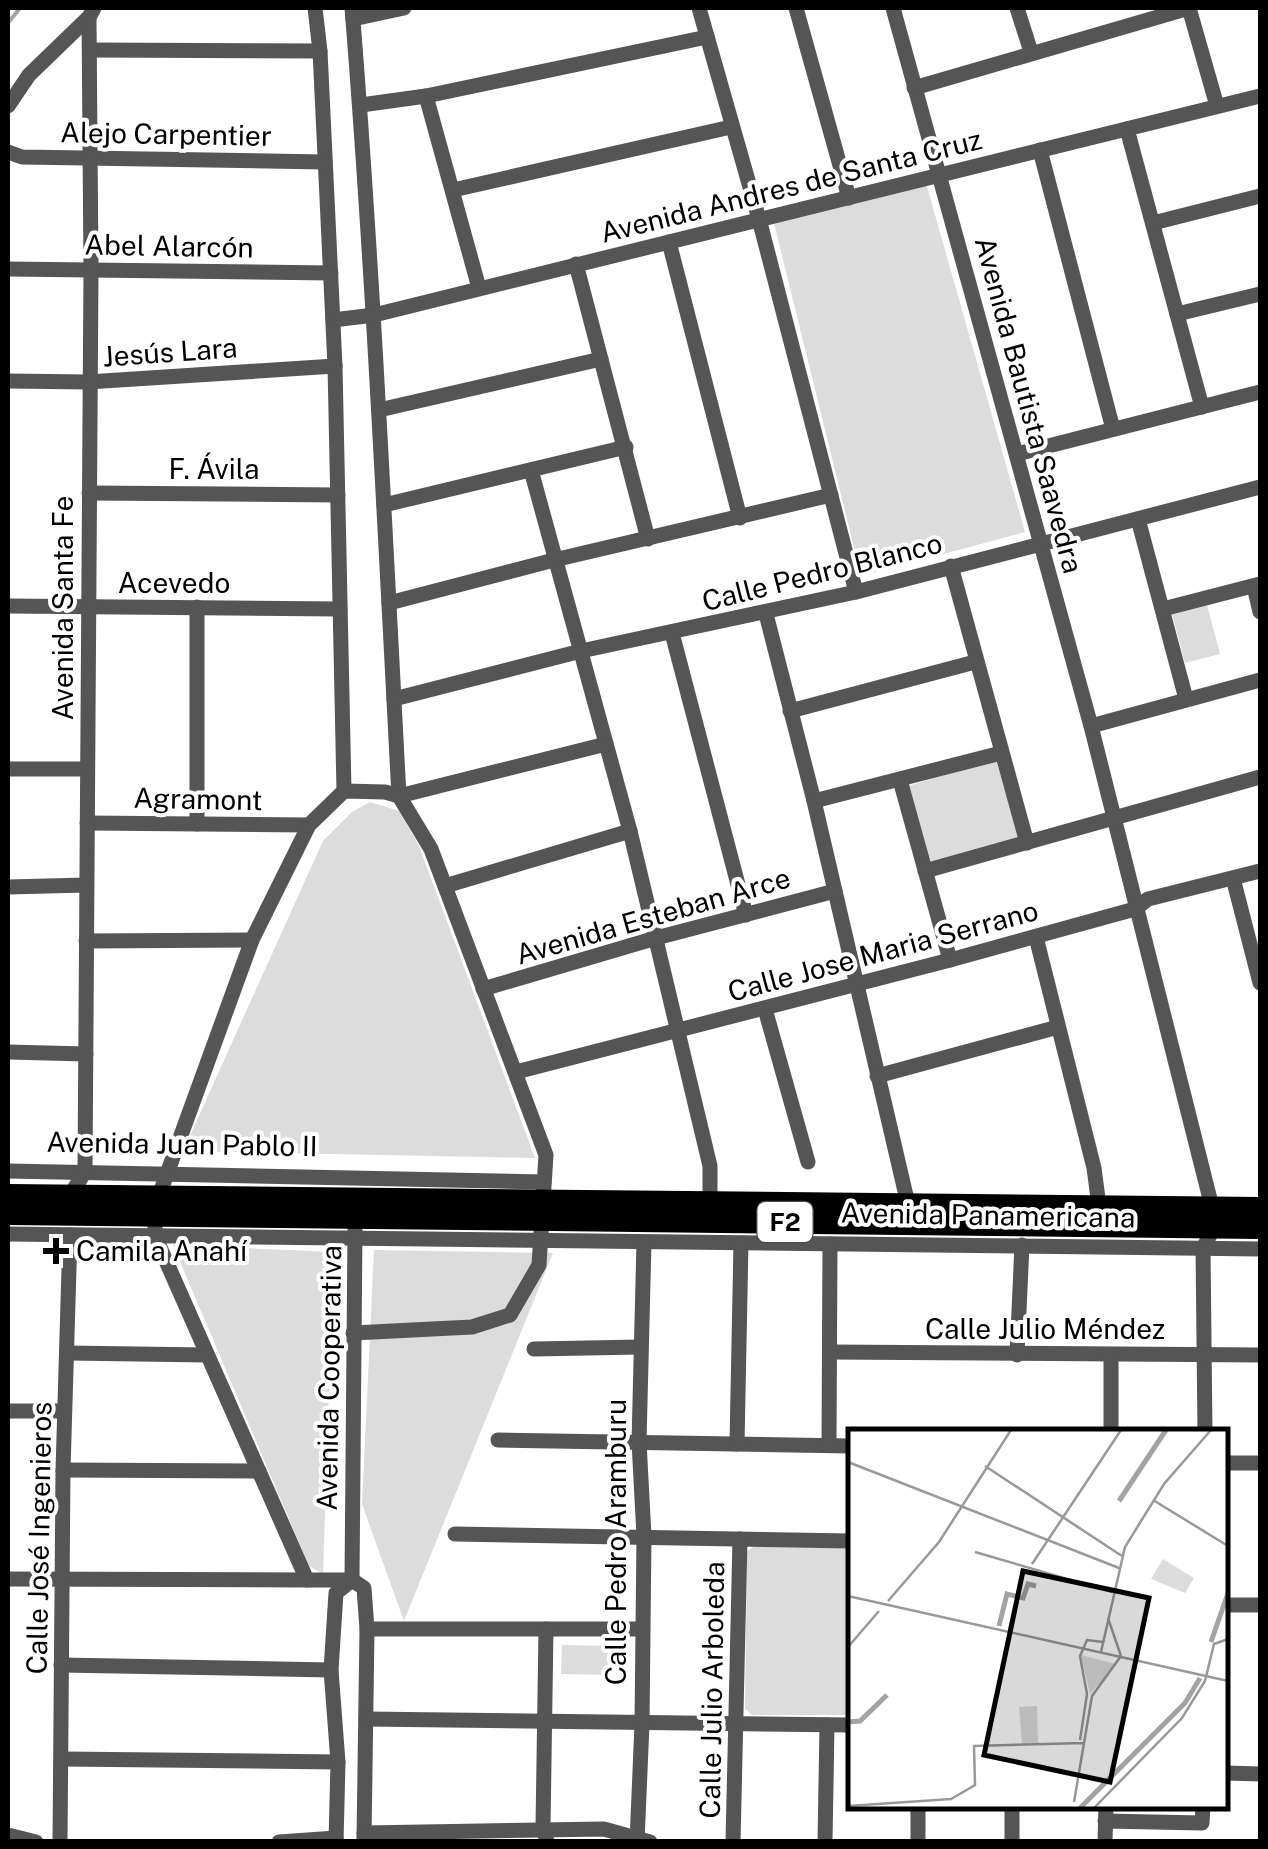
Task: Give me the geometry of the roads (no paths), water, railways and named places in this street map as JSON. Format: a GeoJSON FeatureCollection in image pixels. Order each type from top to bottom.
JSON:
{"type":"FeatureCollection","features":[{"type":"Feature","properties":{"kind":"highway","name":"Avenida Juan Pablo II"},"geometry":{"type":"LineString","coordinates":[[8,1195],[70,1195],[158,1205]]}},
{"type":"Feature","properties":{"kind":"highway","name":"Avenida Panamericana"},"geometry":{"type":"LineString","coordinates":[[542,1210],[710,1201],[1099,1206],[1210,1228],[1260,1208]]}},
{"type":"Feature","properties":{"kind":"highway","name":"Avenida Juan Pablo II"},"geometry":{"type":"LineString","coordinates":[[8,1214],[158,1205],[356,1207]]}},
{"type":"Feature","properties":{"kind":"highway","name":"Avenida Panamericana"},"geometry":{"type":"LineString","coordinates":[[356,1207],[1260,1228]]}},
{"type":"Feature","properties":{"kind":"street"},"geometry":{"type":"LineString","coordinates":[[314,8],[320,50],[335,366],[344,791]]}},
{"type":"Feature","properties":{"kind":"street"},"geometry":{"type":"LineString","coordinates":[[353,1333],[472,1327],[510,1315],[538,1265],[546,1155],[431,848],[399,796],[362,105],[352,13],[404,8]]}},
{"type":"Feature","properties":{"kind":"street"},"geometry":{"type":"LineString","coordinates":[[699,8],[759,219],[856,592]]}},
{"type":"Feature","properties":{"kind":"street"},"geometry":{"type":"LineString","coordinates":[[796,8],[849,198]]}},
{"type":"Feature","properties":{"kind":"street","name":"Avenida Bautista Saavedra"},"geometry":{"type":"LineString","coordinates":[[893,8],[1091,726],[1210,1228],[1205,1429]]}},
{"type":"Feature","properties":{"kind":"street"},"geometry":{"type":"LineString","coordinates":[[1017,8],[1030,52]]}},
{"type":"Feature","properties":{"kind":"street"},"geometry":{"type":"LineString","coordinates":[[914,88],[1188,8],[1217,106]]}},
{"type":"Feature","properties":{"kind":"street"},"geometry":{"type":"LineString","coordinates":[[8,106],[29,75],[92,12]]}},
{"type":"Feature","properties":{"kind":"street","name":"Avenida Santa Fe"},"geometry":{"type":"LineString","coordinates":[[84,1172],[92,12]]}},
{"type":"Feature","properties":{"kind":"street"},"geometry":{"type":"LineString","coordinates":[[362,105],[426,96],[707,37]]}},
{"type":"Feature","properties":{"kind":"street"},"geometry":{"type":"LineString","coordinates":[[91,50],[320,50]]}},
{"type":"Feature","properties":{"kind":"street"},"geometry":{"type":"LineString","coordinates":[[426,96],[479,288]]}},
{"type":"Feature","properties":{"kind":"street","name":"Avenida Andres de Santa Cruz"},"geometry":{"type":"LineString","coordinates":[[333,320],[374,315],[1260,96]]}},
{"type":"Feature","properties":{"kind":"street"},"geometry":{"type":"LineString","coordinates":[[454,190],[731,127]]}},
{"type":"Feature","properties":{"kind":"street"},"geometry":{"type":"LineString","coordinates":[[1128,129],[1202,407]]}},
{"type":"Feature","properties":{"kind":"street"},"geometry":{"type":"LineString","coordinates":[[1040,150],[1113,429]]}},
{"type":"Feature","properties":{"kind":"street","name":"Alejo Carpentier"},"geometry":{"type":"LineString","coordinates":[[8,152],[22,157],[325,162]]}},
{"type":"Feature","properties":{"kind":"street"},"geometry":{"type":"LineString","coordinates":[[1153,223],[1260,196]]}},
{"type":"Feature","properties":{"kind":"street"},"geometry":{"type":"LineString","coordinates":[[670,242],[740,518]]}},
{"type":"Feature","properties":{"kind":"street"},"geometry":{"type":"LineString","coordinates":[[576,264],[648,539]]}},
{"type":"Feature","properties":{"kind":"street","name":"Abel Alarcón"},"geometry":{"type":"LineString","coordinates":[[8,269],[330,273]]}},
{"type":"Feature","properties":{"kind":"street"},"geometry":{"type":"LineString","coordinates":[[1177,314],[1260,294]]}},
{"type":"Feature","properties":{"kind":"street"},"geometry":{"type":"LineString","coordinates":[[379,410],[601,359]]}},
{"type":"Feature","properties":{"kind":"street","name":"Jesús Lara"},"geometry":{"type":"LineString","coordinates":[[8,382],[88,382],[335,366]]}},
{"type":"Feature","properties":{"kind":"street"},"geometry":{"type":"LineString","coordinates":[[1017,454],[1260,392]]}},
{"type":"Feature","properties":{"kind":"street"},"geometry":{"type":"LineString","coordinates":[[384,505],[626,448]]}},
{"type":"Feature","properties":{"kind":"street"},"geometry":{"type":"LineString","coordinates":[[531,470],[630,831],[710,1166],[710,1201]]}},
{"type":"Feature","properties":{"kind":"street","name":"Calle Pedro Blanco"},"geometry":{"type":"LineString","coordinates":[[394,698],[581,651],[766,614],[1260,488]]}},
{"type":"Feature","properties":{"kind":"street","name":"F. Ávila"},"geometry":{"type":"LineString","coordinates":[[89,493],[338,495]]}},
{"type":"Feature","properties":{"kind":"street"},"geometry":{"type":"LineString","coordinates":[[389,604],[554,560],[832,495]]}},
{"type":"Feature","properties":{"kind":"street"},"geometry":{"type":"LineString","coordinates":[[1138,519],[1186,699]]}},
{"type":"Feature","properties":{"kind":"street"},"geometry":{"type":"LineString","coordinates":[[951,566],[1026,844]]}},
{"type":"Feature","properties":{"kind":"street"},"geometry":{"type":"LineString","coordinates":[[1163,609],[1257,585],[1260,612]]}},
{"type":"Feature","properties":{"kind":"street","name":"Acevedo"},"geometry":{"type":"LineString","coordinates":[[8,606],[340,609]]}},
{"type":"Feature","properties":{"kind":"street"},"geometry":{"type":"LineString","coordinates":[[197,607],[197,824]]}},
{"type":"Feature","properties":{"kind":"street"},"geometry":{"type":"LineString","coordinates":[[766,614],[836,891],[908,1204]]}},
{"type":"Feature","properties":{"kind":"street"},"geometry":{"type":"LineString","coordinates":[[672,632],[746,916]]}},
{"type":"Feature","properties":{"kind":"street"},"geometry":{"type":"LineString","coordinates":[[790,711],[975,662]]}},
{"type":"Feature","properties":{"kind":"street"},"geometry":{"type":"LineString","coordinates":[[1091,726],[1260,680]]}},
{"type":"Feature","properties":{"kind":"street"},"geometry":{"type":"LineString","coordinates":[[306,1580],[208,1355],[158,1205],[252,940],[309,825],[344,791],[399,796],[606,744]]}},
{"type":"Feature","properties":{"kind":"street"},"geometry":{"type":"LineString","coordinates":[[814,801],[1001,753]]}},
{"type":"Feature","properties":{"kind":"street"},"geometry":{"type":"LineString","coordinates":[[8,770],[88,769]]}},
{"type":"Feature","properties":{"kind":"street"},"geometry":{"type":"LineString","coordinates":[[924,871],[1260,778]]}},
{"type":"Feature","properties":{"kind":"street"},"geometry":{"type":"LineString","coordinates":[[900,780],[950,960]]}},
{"type":"Feature","properties":{"kind":"street","name":"Agramont"},"geometry":{"type":"LineString","coordinates":[[87,823],[309,825]]}},
{"type":"Feature","properties":{"kind":"street"},"geometry":{"type":"LineString","coordinates":[[445,886],[630,831]]}},
{"type":"Feature","properties":{"kind":"street","name":"Calle Jose Maria Serrano"},"geometry":{"type":"LineString","coordinates":[[516,1072],[1036,937],[1135,909],[1148,899],[1260,871]]}},
{"type":"Feature","properties":{"kind":"street"},"geometry":{"type":"LineString","coordinates":[[1233,878],[1260,984]]}},
{"type":"Feature","properties":{"kind":"street"},"geometry":{"type":"LineString","coordinates":[[8,887],[86,885]]}},
{"type":"Feature","properties":{"kind":"street","name":"Avenida Esteban Arce"},"geometry":{"type":"LineString","coordinates":[[483,990],[656,938],[836,891]]}},
{"type":"Feature","properties":{"kind":"street"},"geometry":{"type":"LineString","coordinates":[[1036,937],[1094,1168],[1099,1206]]}},
{"type":"Feature","properties":{"kind":"street"},"geometry":{"type":"LineString","coordinates":[[86,940],[252,940]]}},
{"type":"Feature","properties":{"kind":"street"},"geometry":{"type":"LineString","coordinates":[[764,1009],[808,1162]]}},
{"type":"Feature","properties":{"kind":"street"},"geometry":{"type":"LineString","coordinates":[[877,1076],[1058,1027]]}},
{"type":"Feature","properties":{"kind":"street"},"geometry":{"type":"LineString","coordinates":[[8,1052],[86,1054]]}},
{"type":"Feature","properties":{"kind":"street","name":"Avenida Juan Pablo II"},"geometry":{"type":"LineString","coordinates":[[8,1171],[84,1172],[158,1205]]}},
{"type":"Feature","properties":{"kind":"street"},"geometry":{"type":"LineString","coordinates":[[70,1195],[84,1172]]}},
{"type":"Feature","properties":{"kind":"street","name":"Avenida Juan Pablo II"},"geometry":{"type":"LineString","coordinates":[[8,1234],[70,1235],[158,1205],[356,1207]]}},
{"type":"Feature","properties":{"kind":"street","name":"Avenida Panamericana"},"geometry":{"type":"LineString","coordinates":[[356,1207],[542,1210],[644,1242],[1022,1245],[1210,1228],[1260,1249]]}},
{"type":"Feature","properties":{"kind":"street","name":"Avenida Cooperativa"},"geometry":{"type":"LineString","coordinates":[[352,1580],[356,1207]]}},
{"type":"Feature","properties":{"kind":"street","name":"Calle José Ingenieros"},"geometry":{"type":"LineString","coordinates":[[60,1842],[63,1470],[70,1235]]}},
{"type":"Feature","properties":{"kind":"street","name":"Calle Pedro Aramburu"},"geometry":{"type":"LineString","coordinates":[[642,1840],[644,1536],[639,1442],[644,1242]]}},
{"type":"Feature","properties":{"kind":"street"},"geometry":{"type":"LineString","coordinates":[[737,1444],[741,1243]]}},
{"type":"Feature","properties":{"kind":"street"},"geometry":{"type":"LineString","coordinates":[[830,1244],[830,1446]]}},
{"type":"Feature","properties":{"kind":"street"},"geometry":{"type":"LineString","coordinates":[[1016,1355],[1022,1245]]}},
{"type":"Feature","properties":{"kind":"street"},"geometry":{"type":"LineString","coordinates":[[534,1348],[640,1347]]}},
{"type":"Feature","properties":{"kind":"street","name":"Calle Julio Méndez"},"geometry":{"type":"LineString","coordinates":[[830,1352],[1260,1356]]}},
{"type":"Feature","properties":{"kind":"street"},"geometry":{"type":"LineString","coordinates":[[67,1354],[208,1355]]}},
{"type":"Feature","properties":{"kind":"street"},"geometry":{"type":"LineString","coordinates":[[1111,1357],[1111,1429]]}},
{"type":"Feature","properties":{"kind":"street"},"geometry":{"type":"LineString","coordinates":[[8,1411],[64,1412]]}},
{"type":"Feature","properties":{"kind":"street"},"geometry":{"type":"LineString","coordinates":[[498,1440],[848,1446]]}},
{"type":"Feature","properties":{"kind":"street"},"geometry":{"type":"LineString","coordinates":[[1228,1463],[1260,1463]]}},
{"type":"Feature","properties":{"kind":"street"},"geometry":{"type":"LineString","coordinates":[[63,1470],[259,1472]]}},
{"type":"Feature","properties":{"kind":"street"},"geometry":{"type":"LineString","coordinates":[[455,1534],[848,1542]]}},
{"type":"Feature","properties":{"kind":"street","name":"Calle Julio Arboleda"},"geometry":{"type":"LineString","coordinates":[[733,1842],[740,1539]]}},
{"type":"Feature","properties":{"kind":"street"},"geometry":{"type":"LineString","coordinates":[[8,1578],[352,1580]]}},
{"type":"Feature","properties":{"kind":"street","name":"Avenida Cooperativa"},"geometry":{"type":"LineString","coordinates":[[352,1580],[364,1588],[367,1629],[364,1837]]}},
{"type":"Feature","properties":{"kind":"street","name":"Avenida Cooperativa"},"geometry":{"type":"LineString","coordinates":[[326,1840],[338,1762],[331,1670],[336,1593],[352,1580]]}},
{"type":"Feature","properties":{"kind":"street"},"geometry":{"type":"LineString","coordinates":[[1228,1605],[1260,1604]]}},
{"type":"Feature","properties":{"kind":"street"},"geometry":{"type":"LineString","coordinates":[[367,1629],[642,1630]]}},
{"type":"Feature","properties":{"kind":"street"},"geometry":{"type":"LineString","coordinates":[[545,1834],[546,1630]]}},
{"type":"Feature","properties":{"kind":"street"},"geometry":{"type":"LineString","coordinates":[[61,1665],[331,1670]]}},
{"type":"Feature","properties":{"kind":"street"},"geometry":{"type":"LineString","coordinates":[[366,1719],[848,1725]]}},
{"type":"Feature","properties":{"kind":"street"},"geometry":{"type":"LineString","coordinates":[[825,1842],[826,1725]]}},
{"type":"Feature","properties":{"kind":"street"},"geometry":{"type":"LineString","coordinates":[[63,1759],[338,1762]]}},
{"type":"Feature","properties":{"kind":"street"},"geometry":{"type":"LineString","coordinates":[[1228,1774],[1260,1774]]}},
{"type":"Feature","properties":{"kind":"street"},"geometry":{"type":"LineString","coordinates":[[918,1809],[918,1842]]}},
{"type":"Feature","properties":{"kind":"street"},"geometry":{"type":"LineString","coordinates":[[1012,1809],[1012,1842]]}},
{"type":"Feature","properties":{"kind":"street"},"geometry":{"type":"LineString","coordinates":[[1105,1842],[1106,1814],[1202,1823],[1202,1809]]}},
{"type":"Feature","properties":{"kind":"street"},"geometry":{"type":"LineString","coordinates":[[364,1837],[545,1834],[604,1829],[642,1840]]}},
{"type":"Feature","properties":{"kind":"street"},"geometry":{"type":"LineString","coordinates":[[12,1838],[36,1842]]}},
{"type":"Feature","properties":{"kind":"street"},"geometry":{"type":"LineString","coordinates":[[279,1842],[326,1840]]}},
{"type":"Feature","properties":{"kind":"waterway"},"geometry":{"type":"LineString","coordinates":[[8,23],[20,8]]}},
{"type":"Feature","properties":{"kind":"place","name":"Camila Anahí"},"geometry":{"type":"Point","coordinates":[56,1251]}}]}
